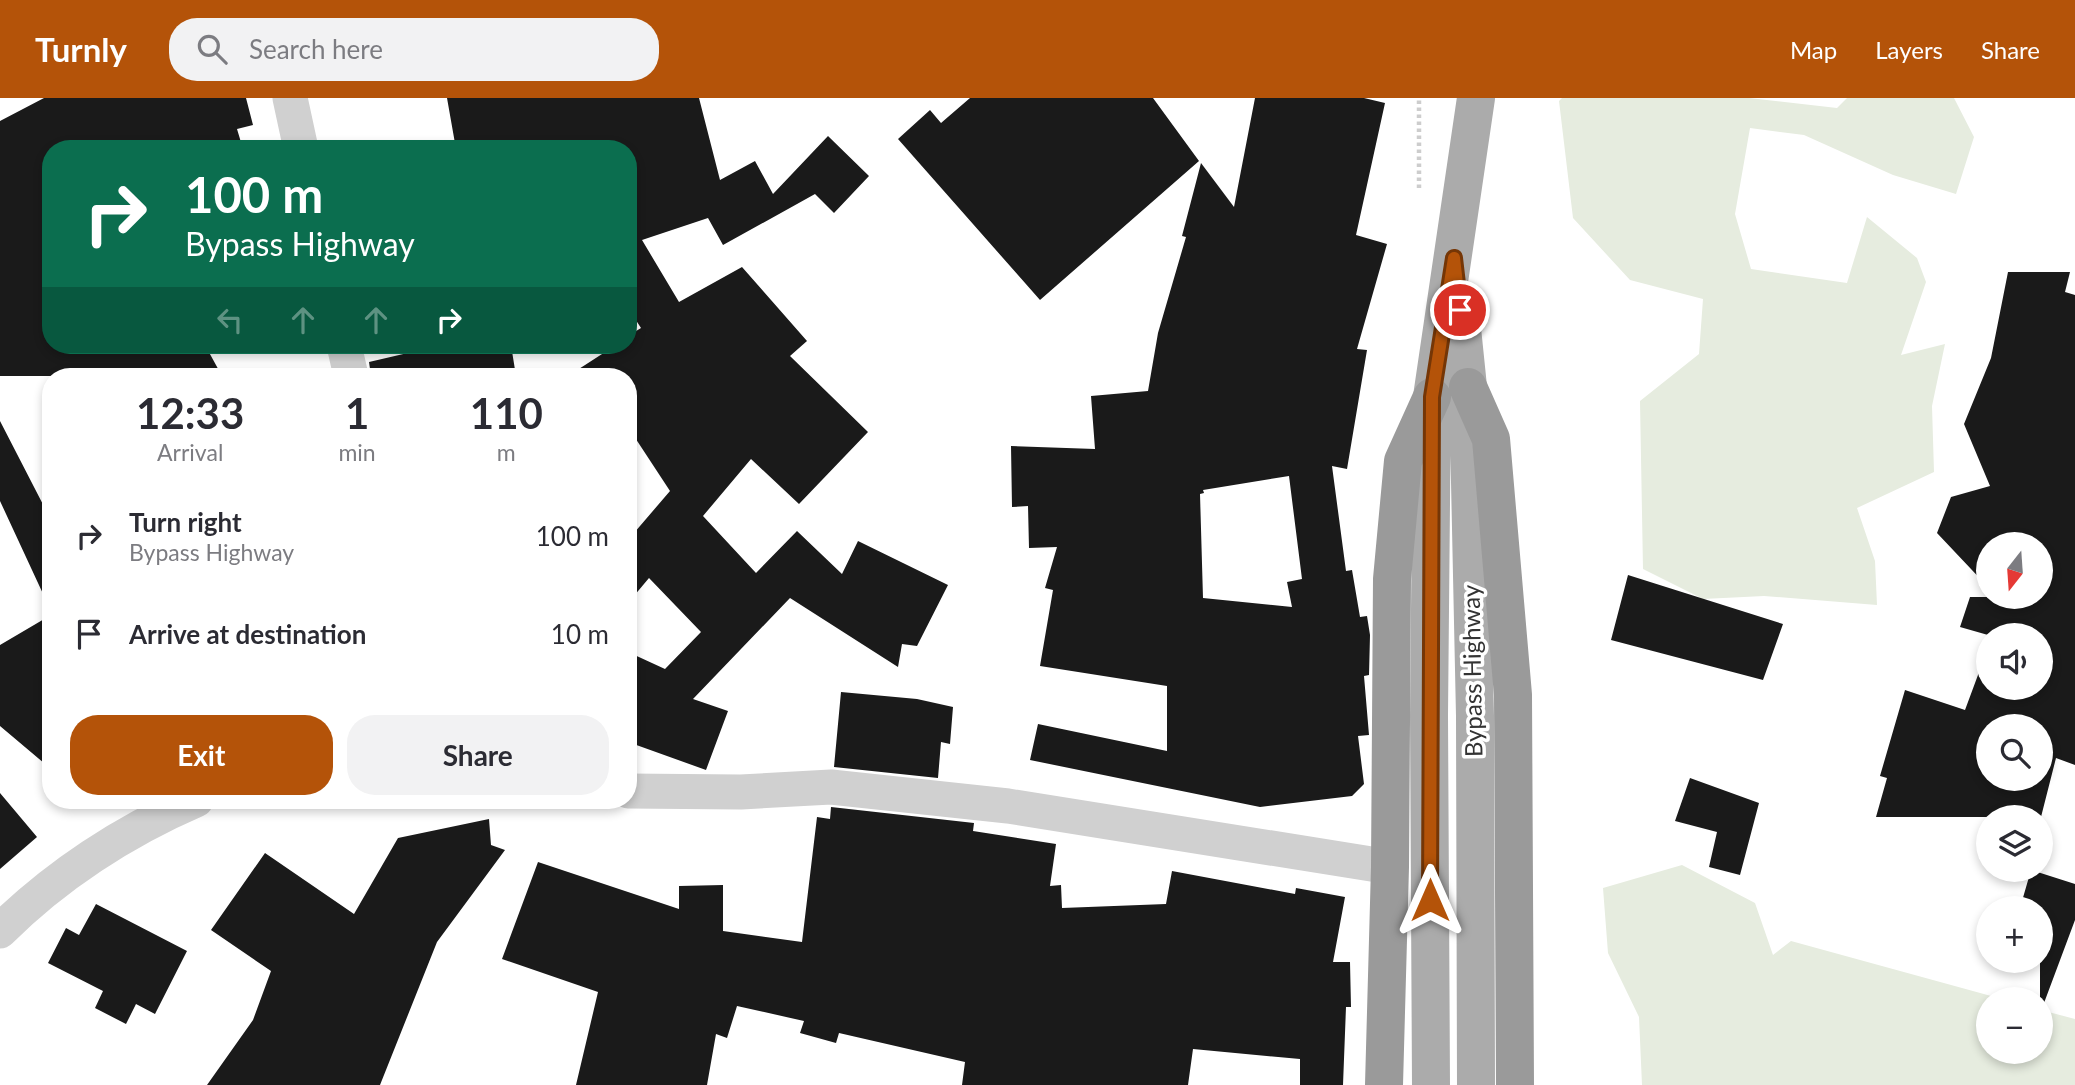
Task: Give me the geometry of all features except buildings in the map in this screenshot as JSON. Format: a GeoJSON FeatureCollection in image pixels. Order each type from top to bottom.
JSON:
{"type":"FeatureCollection","features":[{"type":"Feature","properties":{"kind":"highway"},"geometry":{"type":"LineString","coordinates":[[1468,387],[1491,439],[1513,695],[1516,1085]]}},
{"type":"Feature","properties":{"kind":"highway"},"geometry":{"type":"LineString","coordinates":[[1384,1085],[1390,867],[1392,579],[1404,461],[1432,397]]}},
{"type":"Feature","properties":{"kind":"main road","name":"Bypass Highway"},"geometry":{"type":"LineString","coordinates":[[1431,1085],[1429,716],[1432,397],[1476,98]]}},
{"type":"Feature","properties":{"kind":"main road","name":"Bypass Highway"},"geometry":{"type":"LineString","coordinates":[[1454,258],[1468,387],[1475,716],[1476,1085]]}},
{"type":"Feature","properties":{"kind":"street"},"geometry":{"type":"LineString","coordinates":[[290,98],[299,140]]}},
{"type":"Feature","properties":{"kind":"street"},"geometry":{"type":"LineString","coordinates":[[637,791],[741,792],[831,787],[1008,806],[1390,867]]}},
{"type":"Feature","properties":{"kind":"street"},"geometry":{"type":"LineString","coordinates":[[0,931],[66,875],[111,844],[178,809]]}},
{"type":"Feature","properties":{"kind":"shaded area"},"geometry":{"type":"Polygon","coordinates":[[[1562,98],[1749,98],[1837,108],[1847,98],[1954,98],[1974,137],[1956,194],[1893,175],[1804,135],[1750,128],[1735,214],[1751,269],[1847,283],[1867,217],[1917,258],[1926,282],[1901,355],[1945,344],[1932,406],[1934,472],[1857,508],[1875,561],[1877,605],[1764,596],[1703,599],[1643,569],[1640,401],[1699,354],[1703,299],[1630,280],[1573,218],[1559,101],[1562,98]]]}},
{"type":"Feature","properties":{"kind":"shaded area"},"geometry":{"type":"Polygon","coordinates":[[[1682,865],[1755,903],[1773,955],[1791,941],[1976,992],[1976,1064],[2053,1064],[2053,1013],[2075,1019],[2075,1085],[1642,1085],[1639,1017],[1608,953],[1603,888],[1682,865]]]}},
{"type":"Feature","properties":{"kind":"route"},"geometry":{"type":"LineString","coordinates":[[1430,900],[1432,397],[1454,258],[1460,310]]}}]}
